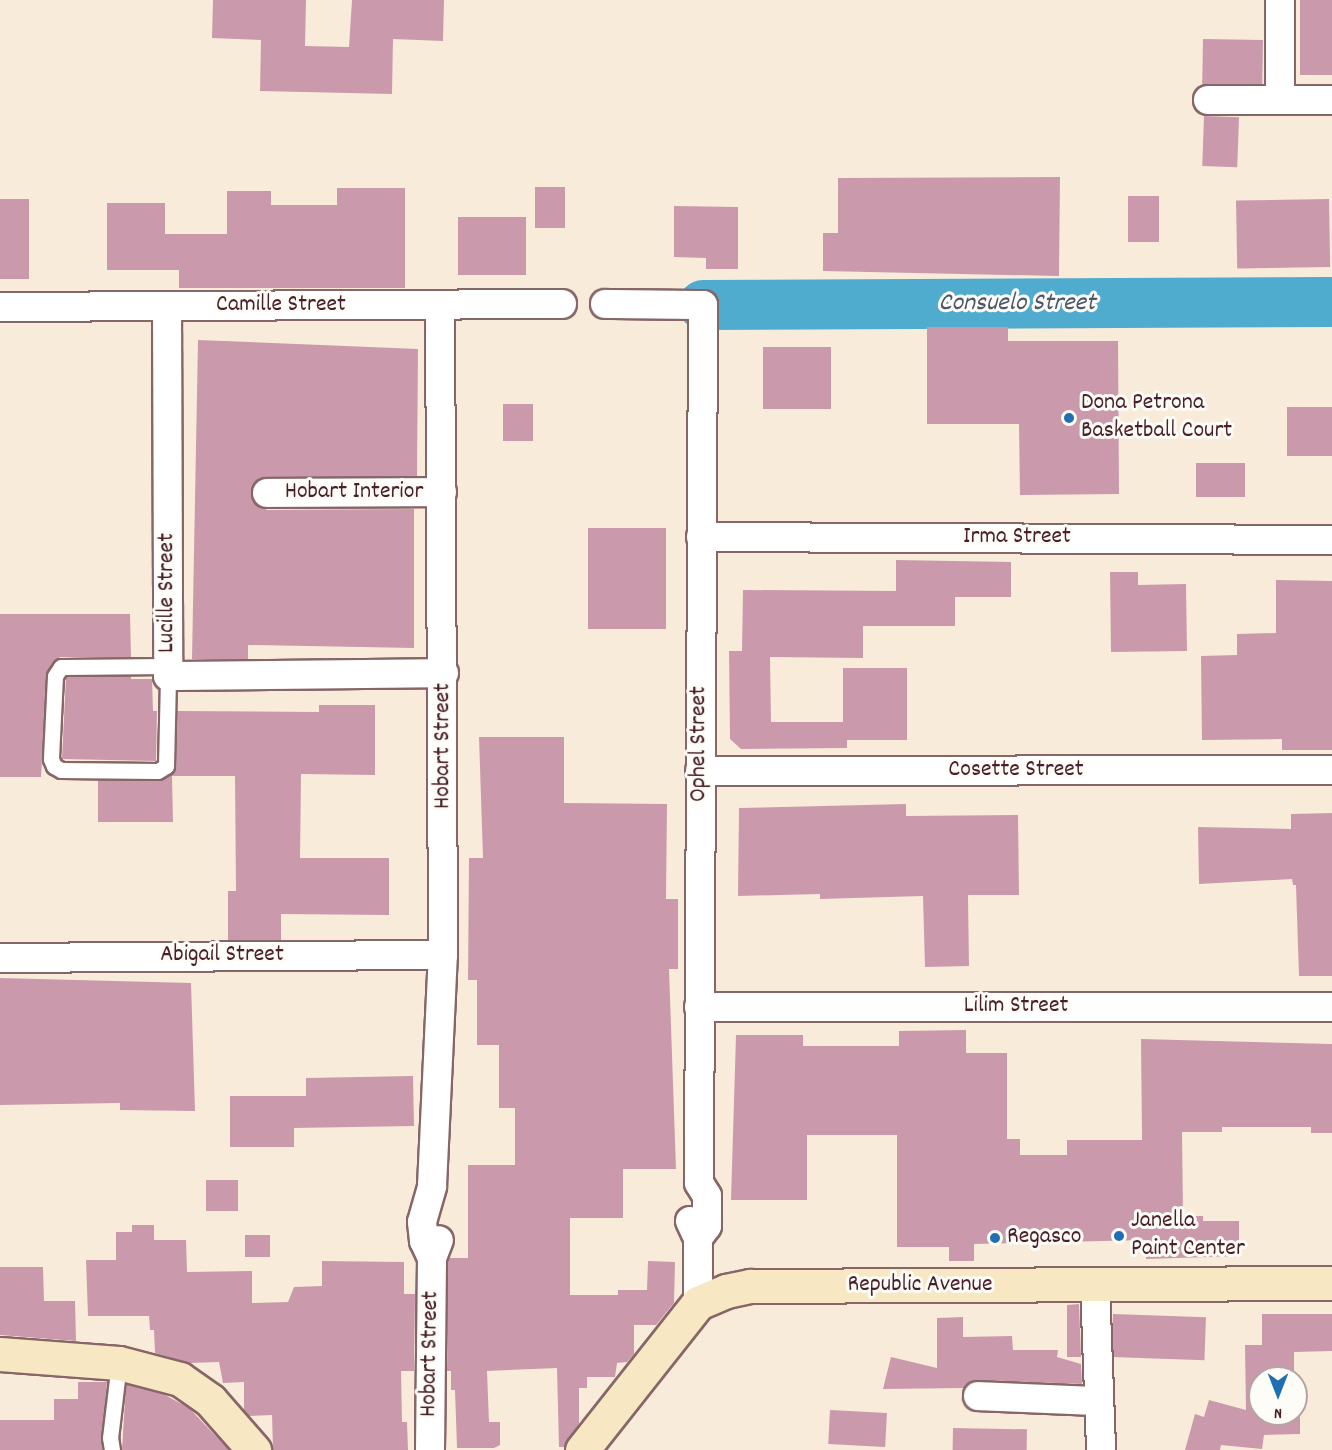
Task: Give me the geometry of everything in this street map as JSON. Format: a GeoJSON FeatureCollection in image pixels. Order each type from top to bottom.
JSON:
{"type":"FeatureCollection","features":[{"type":"Feature","properties":{"kind":"main road","name":"Republic Avenue"},"geometry":{"type":"LineString","coordinates":[[698,1303],[750,1286],[1332,1283]]}},
{"type":"Feature","properties":{"kind":"main road"},"geometry":{"type":"LineString","coordinates":[[582,1450],[698,1303]]}},
{"type":"Feature","properties":{"kind":"main road"},"geometry":{"type":"LineString","coordinates":[[0,1354],[120,1363],[180,1379],[210,1400],[254,1450]]}},
{"type":"Feature","properties":{"kind":"street"},"geometry":{"type":"LineString","coordinates":[[1280,0],[1280,99]]}},
{"type":"Feature","properties":{"kind":"street"},"geometry":{"type":"LineString","coordinates":[[1208,100],[1332,100]]}},
{"type":"Feature","properties":{"kind":"street","name":"Hobart Street"},"geometry":{"type":"LineString","coordinates":[[430,1450],[432,1258],[441,1222],[432,1186],[443,955],[444,673],[440,304]]}},
{"type":"Feature","properties":{"kind":"street","name":"Camille Street"},"geometry":{"type":"LineString","coordinates":[[0,307],[562,304]]}},
{"type":"Feature","properties":{"kind":"street","name":"Ophel Street"},"geometry":{"type":"LineString","coordinates":[[605,304],[703,305],[699,1183],[690,1197],[690,1226],[698,1238],[698,1303]]}},
{"type":"Feature","properties":{"kind":"street","name":"Lucille Street"},"geometry":{"type":"LineString","coordinates":[[166,306],[168,671],[444,673]]}},
{"type":"Feature","properties":{"kind":"street","name":"Hobart Interior"},"geometry":{"type":"LineString","coordinates":[[267,493],[442,492]]}},
{"type":"Feature","properties":{"kind":"street","name":"Irma Street"},"geometry":{"type":"LineString","coordinates":[[701,537],[1332,540]]}},
{"type":"Feature","properties":{"kind":"street","name":"Cosette Street"},"geometry":{"type":"LineString","coordinates":[[700,771],[1332,770]]}},
{"type":"Feature","properties":{"kind":"street","name":"Abigail Street"},"geometry":{"type":"LineString","coordinates":[[0,958],[443,955]]}},
{"type":"Feature","properties":{"kind":"street","name":"Lilim Street"},"geometry":{"type":"LineString","coordinates":[[699,1007],[1332,1007]]}},
{"type":"Feature","properties":{"kind":"street"},"geometry":{"type":"LineString","coordinates":[[1095,1284],[1101,1450]]}},
{"type":"Feature","properties":{"kind":"street"},"geometry":{"type":"LineString","coordinates":[[978,1396],[1099,1401]]}},
{"type":"Feature","properties":{"kind":"lane"},"geometry":{"type":"LineString","coordinates":[[61,667],[168,671],[166,766],[158,771],[61,770],[54,766],[51,759],[55,676],[61,667]]}},
{"type":"Feature","properties":{"kind":"lane"},"geometry":{"type":"LineString","coordinates":[[112,1450],[110,1438],[120,1363]]}},
{"type":"Feature","properties":{"kind":"building"},"geometry":{"type":"Polygon","coordinates":[[[213,0],[306,0],[305,46],[349,47],[352,0],[444,0],[443,41],[393,39],[392,94],[260,91],[261,40],[212,38],[213,0]]]}},
{"type":"Feature","properties":{"kind":"building"},"geometry":{"type":"Polygon","coordinates":[[[1300,0],[1332,0],[1332,75],[1300,75],[1300,0]]]}},
{"type":"Feature","properties":{"kind":"building"},"geometry":{"type":"Polygon","coordinates":[[[1203,39],[1263,40],[1262,86],[1202,85],[1203,39]]]}},
{"type":"Feature","properties":{"kind":"building"},"geometry":{"type":"Polygon","coordinates":[[[1204,116],[1239,117],[1237,167],[1202,166],[1204,116]]]}},
{"type":"Feature","properties":{"kind":"building"},"geometry":{"type":"Polygon","coordinates":[[[1060,177],[1059,276],[823,271],[823,233],[838,233],[838,178],[1060,177]]]}},
{"type":"Feature","properties":{"kind":"building"},"geometry":{"type":"Polygon","coordinates":[[[535,187],[565,187],[565,228],[535,228],[535,187]]]}},
{"type":"Feature","properties":{"kind":"building"},"geometry":{"type":"Polygon","coordinates":[[[337,188],[405,188],[405,288],[179,288],[179,270],[107,270],[107,203],[165,203],[165,234],[227,234],[227,191],[271,191],[271,205],[337,205],[337,188]]]}},
{"type":"Feature","properties":{"kind":"building"},"geometry":{"type":"Polygon","coordinates":[[[1128,196],[1159,196],[1159,242],[1128,242],[1128,196]]]}},
{"type":"Feature","properties":{"kind":"building"},"geometry":{"type":"Polygon","coordinates":[[[0,199],[29,199],[29,279],[0,279],[0,199]]]}},
{"type":"Feature","properties":{"kind":"building"},"geometry":{"type":"Polygon","coordinates":[[[1329,199],[1330,267],[1237,269],[1236,201],[1329,199]]]}},
{"type":"Feature","properties":{"kind":"building"},"geometry":{"type":"Polygon","coordinates":[[[674,206],[738,207],[738,269],[706,269],[706,258],[674,257],[674,206]]]}},
{"type":"Feature","properties":{"kind":"building"},"geometry":{"type":"Polygon","coordinates":[[[458,217],[526,217],[526,275],[458,275],[458,217]]]}},
{"type":"Feature","properties":{"kind":"building","name":"Dona Petrona Basketball Court"},"geometry":{"type":"Polygon","coordinates":[[[927,327],[1008,327],[1008,341],[1118,341],[1119,494],[1020,495],[1019,424],[927,424],[927,327]]]}},
{"type":"Feature","properties":{"kind":"building"},"geometry":{"type":"Polygon","coordinates":[[[198,340],[418,349],[417,476],[267,477],[258,479],[251,493],[253,502],[267,510],[414,509],[414,648],[248,645],[248,659],[192,659],[198,340]]]}},
{"type":"Feature","properties":{"kind":"building"},"geometry":{"type":"Polygon","coordinates":[[[763,347],[831,347],[831,409],[763,409],[763,347]]]}},
{"type":"Feature","properties":{"kind":"building"},"geometry":{"type":"Polygon","coordinates":[[[503,404],[533,404],[533,441],[503,441],[503,404]]]}},
{"type":"Feature","properties":{"kind":"building"},"geometry":{"type":"Polygon","coordinates":[[[1287,407],[1332,407],[1332,456],[1287,456],[1287,407]]]}},
{"type":"Feature","properties":{"kind":"building"},"geometry":{"type":"Polygon","coordinates":[[[1196,463],[1245,463],[1245,497],[1196,497],[1196,463]]]}},
{"type":"Feature","properties":{"kind":"building"},"geometry":{"type":"Polygon","coordinates":[[[588,528],[666,528],[666,629],[588,629],[588,528]]]}},
{"type":"Feature","properties":{"kind":"building"},"geometry":{"type":"Polygon","coordinates":[[[896,560],[1011,562],[1011,597],[955,597],[955,626],[863,626],[863,658],[770,657],[771,722],[843,722],[843,668],[907,668],[907,740],[847,740],[847,748],[741,749],[730,739],[729,651],[742,651],[743,590],[896,591],[896,560]]]}},
{"type":"Feature","properties":{"kind":"building"},"geometry":{"type":"Polygon","coordinates":[[[1110,572],[1138,572],[1138,585],[1186,584],[1187,651],[1111,652],[1110,572]]]}},
{"type":"Feature","properties":{"kind":"building"},"geometry":{"type":"Polygon","coordinates":[[[1276,580],[1332,581],[1332,750],[1282,750],[1282,739],[1202,740],[1201,656],[1237,655],[1237,634],[1276,633],[1276,580]]]}},
{"type":"Feature","properties":{"kind":"building"},"geometry":{"type":"Polygon","coordinates":[[[0,614],[130,614],[131,657],[60,657],[47,671],[41,777],[0,777],[0,614]]]}},
{"type":"Feature","properties":{"kind":"building"},"geometry":{"type":"Polygon","coordinates":[[[131,676],[131,679],[152,679],[153,711],[157,711],[156,761],[62,759],[66,677],[131,676]]]}},
{"type":"Feature","properties":{"kind":"building"},"geometry":{"type":"Polygon","coordinates":[[[319,705],[375,705],[375,775],[301,774],[300,858],[389,858],[389,915],[281,914],[281,940],[228,940],[228,891],[236,891],[235,776],[172,776],[173,822],[98,822],[98,780],[158,781],[172,774],[176,766],[177,711],[319,712],[319,705]]]}},
{"type":"Feature","properties":{"kind":"building"},"geometry":{"type":"Polygon","coordinates":[[[479,737],[564,737],[564,803],[667,804],[666,899],[678,899],[678,969],[669,969],[676,1169],[623,1169],[623,1218],[570,1218],[570,1295],[618,1295],[618,1290],[647,1290],[648,1261],[675,1262],[674,1303],[656,1325],[634,1325],[634,1354],[627,1362],[617,1363],[615,1377],[587,1377],[587,1388],[579,1388],[579,1424],[564,1447],[559,1447],[557,1368],[487,1371],[489,1422],[500,1422],[500,1445],[494,1448],[457,1448],[455,1390],[451,1390],[451,1371],[447,1371],[448,1261],[450,1258],[468,1258],[468,1165],[515,1165],[515,1108],[499,1108],[499,1045],[477,1045],[477,980],[468,980],[469,858],[483,858],[479,737]]]}},
{"type":"Feature","properties":{"kind":"building"},"geometry":{"type":"Polygon","coordinates":[[[906,804],[906,816],[1018,815],[1019,895],[968,895],[969,966],[925,967],[923,896],[820,899],[820,894],[738,896],[739,808],[906,804]]]}},
{"type":"Feature","properties":{"kind":"building"},"geometry":{"type":"Polygon","coordinates":[[[1332,813],[1332,976],[1299,976],[1296,885],[1293,885],[1292,879],[1199,884],[1198,827],[1291,829],[1291,814],[1332,813]]]}},
{"type":"Feature","properties":{"kind":"building"},"geometry":{"type":"Polygon","coordinates":[[[0,978],[191,983],[195,1111],[120,1110],[120,1103],[0,1105],[0,978]]]}},
{"type":"Feature","properties":{"kind":"building"},"geometry":{"type":"Polygon","coordinates":[[[966,1030],[966,1053],[1007,1053],[1007,1139],[1020,1139],[1020,1155],[1067,1155],[1067,1140],[1142,1140],[1141,1039],[1332,1044],[1332,1133],[1311,1133],[1311,1127],[1222,1127],[1222,1132],[1182,1132],[1183,1216],[1203,1216],[1203,1221],[1239,1221],[1239,1256],[1146,1259],[1146,1240],[974,1244],[974,1261],[949,1261],[949,1247],[897,1247],[897,1135],[807,1135],[807,1200],[731,1200],[736,1035],[803,1035],[803,1046],[899,1046],[899,1031],[966,1030]]]}},
{"type":"Feature","properties":{"kind":"building"},"geometry":{"type":"Polygon","coordinates":[[[413,1076],[414,1126],[294,1128],[294,1147],[230,1147],[230,1096],[306,1096],[306,1078],[413,1076]]]}},
{"type":"Feature","properties":{"kind":"building"},"geometry":{"type":"Polygon","coordinates":[[[206,1180],[238,1180],[238,1211],[206,1211],[206,1180]]]}},
{"type":"Feature","properties":{"kind":"building"},"geometry":{"type":"Polygon","coordinates":[[[132,1225],[154,1225],[154,1240],[186,1240],[187,1272],[252,1271],[252,1303],[288,1302],[294,1287],[322,1286],[322,1261],[404,1262],[404,1294],[415,1294],[414,1371],[401,1371],[402,1422],[407,1422],[408,1450],[273,1450],[272,1415],[249,1416],[244,1410],[244,1382],[223,1383],[219,1362],[189,1363],[155,1353],[154,1330],[150,1330],[149,1316],[88,1316],[86,1260],[116,1260],[116,1232],[132,1232],[132,1225]]]}},
{"type":"Feature","properties":{"kind":"building"},"geometry":{"type":"Polygon","coordinates":[[[245,1235],[270,1235],[270,1257],[245,1257],[245,1235]]]}},
{"type":"Feature","properties":{"kind":"building"},"geometry":{"type":"Polygon","coordinates":[[[0,1267],[43,1267],[44,1301],[75,1301],[76,1341],[0,1335],[0,1267]]]}},
{"type":"Feature","properties":{"kind":"building"},"geometry":{"type":"Polygon","coordinates":[[[1079,1304],[1081,1357],[1067,1357],[1067,1305],[1079,1304]]]}},
{"type":"Feature","properties":{"kind":"building"},"geometry":{"type":"Polygon","coordinates":[[[1113,1314],[1206,1317],[1204,1360],[1111,1357],[1113,1314]]]}},
{"type":"Feature","properties":{"kind":"building"},"geometry":{"type":"Polygon","coordinates":[[[1262,1314],[1332,1314],[1332,1351],[1294,1352],[1294,1366],[1248,1366],[1248,1426],[1300,1426],[1300,1434],[1264,1435],[1262,1449],[1221,1445],[1220,1450],[1185,1450],[1195,1414],[1204,1417],[1209,1400],[1246,1410],[1245,1345],[1262,1345],[1262,1314]]]}},
{"type":"Feature","properties":{"kind":"building"},"geometry":{"type":"Polygon","coordinates":[[[963,1317],[963,1337],[1012,1336],[1013,1350],[1058,1350],[1057,1357],[1081,1364],[1082,1384],[979,1380],[964,1388],[883,1389],[891,1357],[937,1368],[937,1318],[963,1317]]]}},
{"type":"Feature","properties":{"kind":"building"},"geometry":{"type":"Polygon","coordinates":[[[78,1382],[107,1382],[102,1450],[0,1450],[0,1420],[54,1420],[54,1399],[78,1399],[78,1382]]]}},
{"type":"Feature","properties":{"kind":"building"},"geometry":{"type":"Polygon","coordinates":[[[126,1384],[165,1395],[189,1408],[229,1450],[122,1450],[126,1384]]]}},
{"type":"Feature","properties":{"kind":"building"},"geometry":{"type":"Polygon","coordinates":[[[830,1410],[887,1413],[885,1447],[828,1444],[830,1410]]]}},
{"type":"Feature","properties":{"kind":"building"},"geometry":{"type":"Polygon","coordinates":[[[953,1428],[1027,1429],[1027,1450],[953,1450],[953,1428]]]}},
{"type":"Feature","properties":{"kind":"waterway","name":"Consuelo Street"},"geometry":{"type":"LineString","coordinates":[[703,305],[1332,302]]}},
{"type":"Feature","properties":{"kind":"place","name":"Dona Petrona Basketball Court"},"geometry":{"type":"Point","coordinates":[1069,418]}},
{"type":"Feature","properties":{"kind":"place","name":"Janella Paint Center"},"geometry":{"type":"Point","coordinates":[1119,1236]}},
{"type":"Feature","properties":{"kind":"place","name":"Regasco"},"geometry":{"type":"Point","coordinates":[995,1238]}}]}
